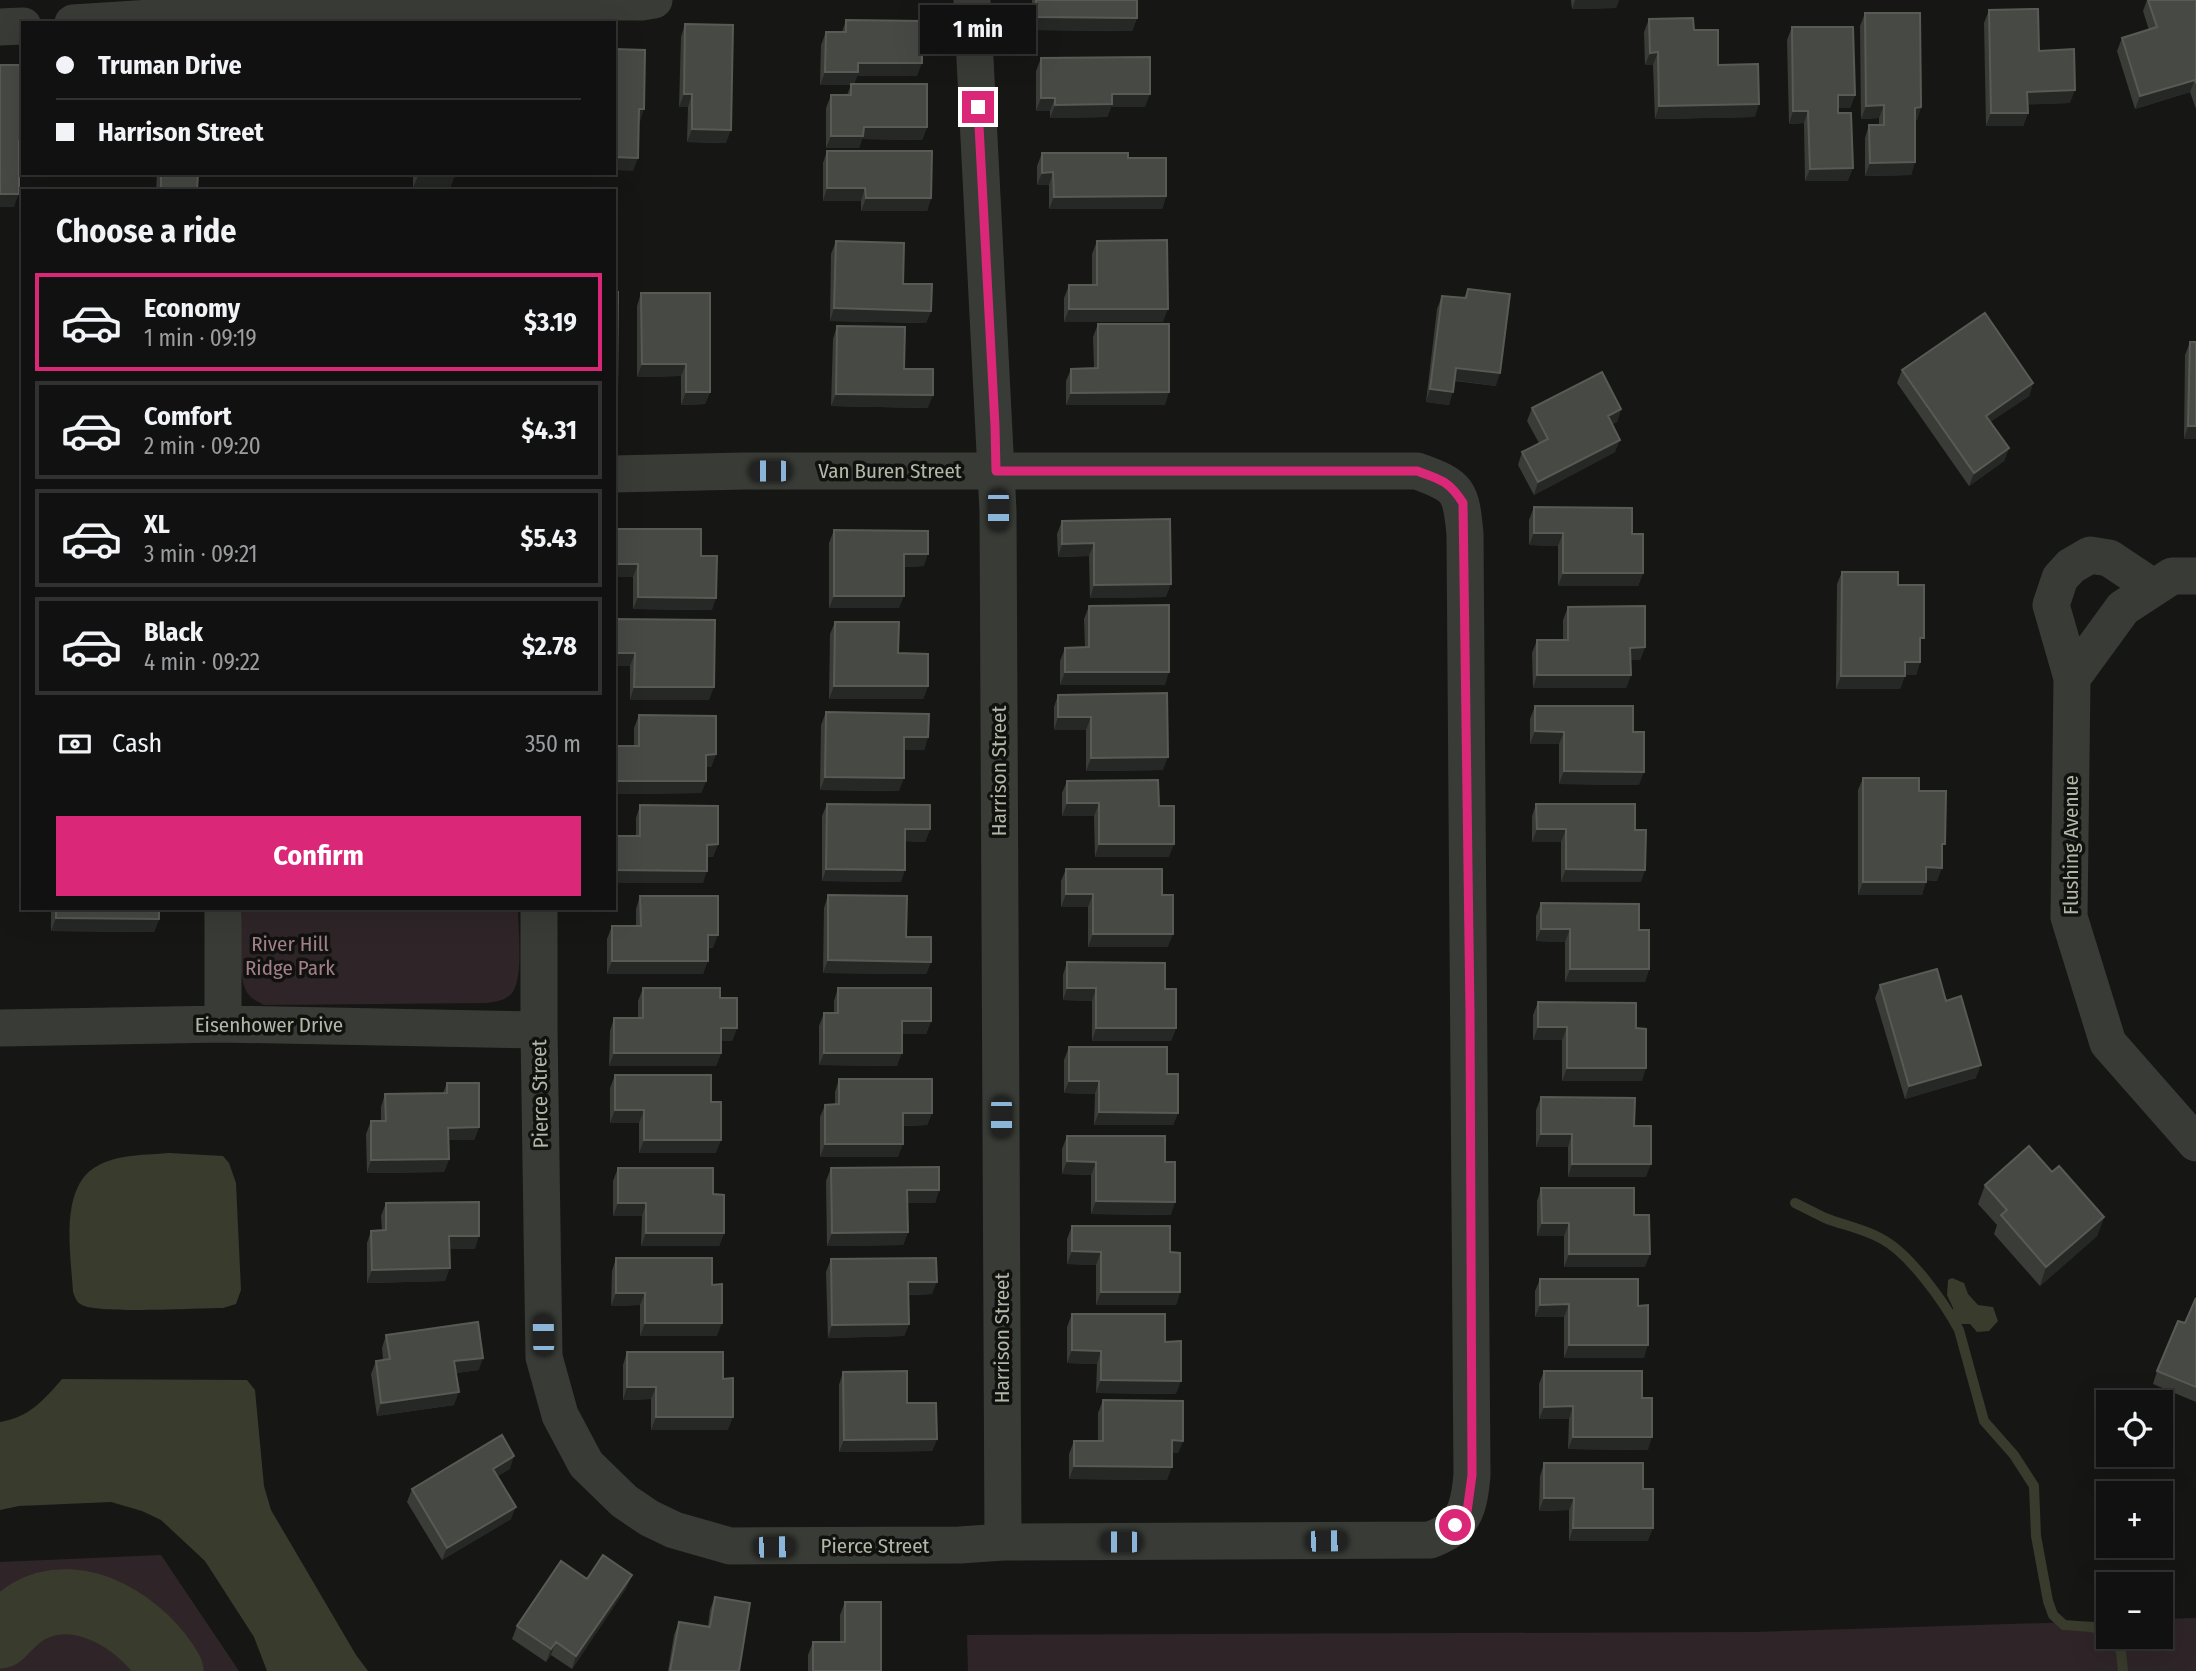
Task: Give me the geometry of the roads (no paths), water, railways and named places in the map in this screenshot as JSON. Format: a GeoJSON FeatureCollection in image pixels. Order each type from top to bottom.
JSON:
{"type":"FeatureCollection","features":[{"type":"Feature","properties":{"kind":"street"},"geometry":{"type":"LineString","coordinates":[[104,21],[416,1],[654,0]]}},
{"type":"Feature","properties":{"kind":"street","name":"Harrison Street"},"geometry":{"type":"LineString","coordinates":[[972,0],[998,510],[1003,1542]]}},
{"type":"Feature","properties":{"kind":"street"},"geometry":{"type":"LineString","coordinates":[[0,27],[21,26]]}},
{"type":"Feature","properties":{"kind":"street","name":"Van Buren Street"},"geometry":{"type":"LineString","coordinates":[[616,474],[744,471],[1417,471],[1445,481],[1455,490],[1463,503],[1465,534],[1472,1461],[1471,1495],[1467,1512],[1455,1525]]}},
{"type":"Feature","properties":{"kind":"street","name":"Flushing Avenue"},"geometry":{"type":"LineString","coordinates":[[2154,588],[2109,558],[2090,555],[2071,566],[2060,578],[2051,605],[2073,678],[2068,917],[2108,1044],[2196,1143]]}},
{"type":"Feature","properties":{"kind":"street"},"geometry":{"type":"LineString","coordinates":[[2073,678],[2123,608],[2172,576],[2196,576]]}},
{"type":"Feature","properties":{"kind":"street"},"geometry":{"type":"LineString","coordinates":[[223,910],[223,1024]]}},
{"type":"Feature","properties":{"kind":"street","name":"Pierce Street"},"geometry":{"type":"LineString","coordinates":[[539,910],[544,1357],[560,1415],[586,1464],[624,1501],[649,1518],[674,1530],[730,1546],[1430,1540],[1442,1536],[1455,1525]]}},
{"type":"Feature","properties":{"kind":"street","name":"Eisenhower Drive"},"geometry":{"type":"LineString","coordinates":[[0,1028],[223,1024],[539,1030]]}},
{"type":"Feature","properties":{"kind":"waterway"},"geometry":{"type":"LineString","coordinates":[[1795,1203],[1893,1246],[1915,1267],[1945,1306],[1959,1330],[1984,1421],[2014,1455],[2034,1486],[2036,1536],[2053,1615],[2064,1625],[2096,1629]]}},
{"type":"Feature","properties":{"kind":"waterway"},"geometry":{"type":"LineString","coordinates":[[0,1636],[25,1613],[49,1603],[90,1605],[129,1625],[160,1654],[171,1671]]}},
{"type":"Feature","properties":{"kind":"waterway"},"geometry":{"type":"LineString","coordinates":[[2120,1649],[2123,1671]]}},
{"type":"Feature","properties":{"kind":"park label","name":"River Hill Ridge Park"},"geometry":{"type":"Point","coordinates":[290,956]}}]}
